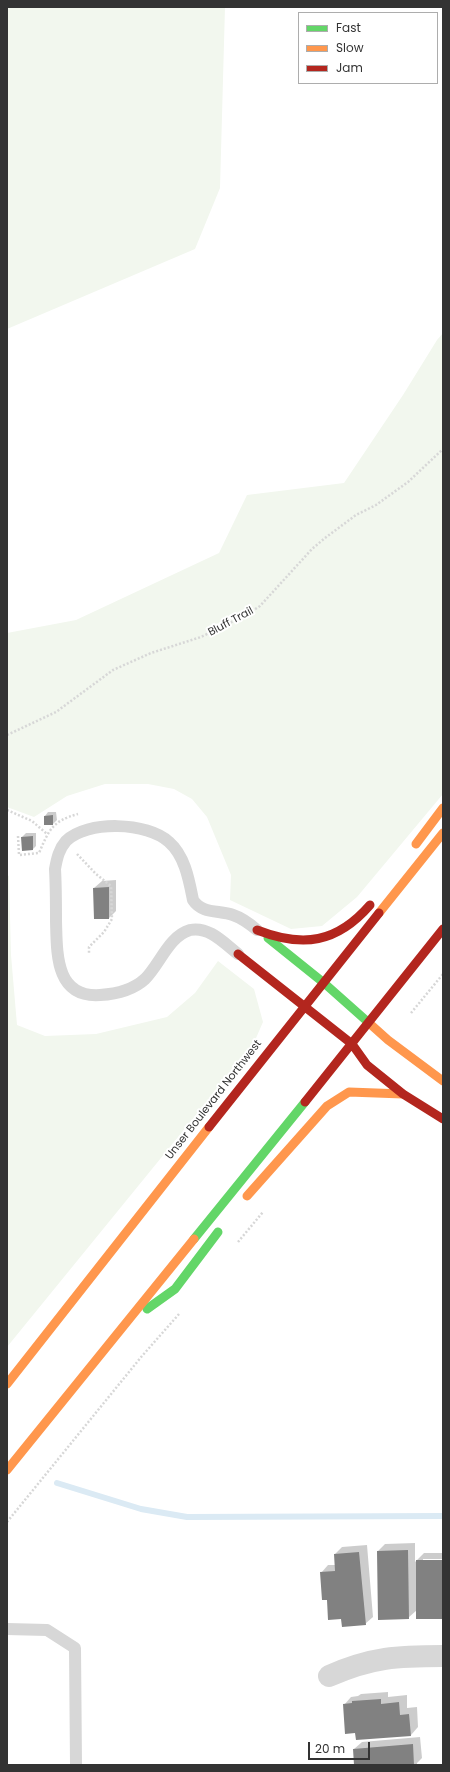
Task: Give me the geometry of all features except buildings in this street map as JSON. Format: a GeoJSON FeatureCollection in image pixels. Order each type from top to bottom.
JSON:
{"type":"FeatureCollection","features":[{"type":"Feature","properties":{"kind":"main road"},"geometry":{"type":"LineString","coordinates":[[411,851],[443,808]]}},
{"type":"Feature","properties":{"kind":"main road","name":"Unser Boulevard Northwest"},"geometry":{"type":"LineString","coordinates":[[7,1384],[304,1006],[443,833]]}},
{"type":"Feature","properties":{"kind":"main road"},"geometry":{"type":"LineString","coordinates":[[257,930],[270,937],[284,940],[298,942],[320,939],[341,931],[354,922],[374,900]]}},
{"type":"Feature","properties":{"kind":"main road"},"geometry":{"type":"LineString","coordinates":[[7,1470],[369,1023],[443,929]]}},
{"type":"Feature","properties":{"kind":"main road"},"geometry":{"type":"LineString","coordinates":[[257,930],[324,982],[388,1040],[443,1081]]}},
{"type":"Feature","properties":{"kind":"main road"},"geometry":{"type":"LineString","coordinates":[[238,954],[352,1044],[367,1065],[403,1094],[443,1119]]}},
{"type":"Feature","properties":{"kind":"main road"},"geometry":{"type":"LineString","coordinates":[[240,1204],[327,1106],[349,1092],[403,1094]]}},
{"type":"Feature","properties":{"kind":"main road"},"geometry":{"type":"LineString","coordinates":[[124,1326],[175,1289],[226,1222]]}},
{"type":"Feature","properties":{"kind":"street"},"geometry":{"type":"LineString","coordinates":[[329,1676],[367,1661],[388,1658],[443,1656]]}},
{"type":"Feature","properties":{"kind":"lane"},"geometry":{"type":"LineString","coordinates":[[238,954],[211,933],[197,929],[182,934],[175,940],[151,973],[144,980],[128,990],[119,993],[91,995],[75,989],[64,978],[60,971],[56,948],[55,869],[61,848],[73,835],[88,829],[126,826],[160,835],[176,849],[182,859],[193,900],[196,905],[204,910],[234,915],[257,930]]}},
{"type":"Feature","properties":{"kind":"lane"},"geometry":{"type":"LineString","coordinates":[[197,929],[209,910]]}},
{"type":"Feature","properties":{"kind":"lane"},"geometry":{"type":"LineString","coordinates":[[7,1629],[47,1630],[75,1648],[76,1765]]}},
{"type":"Feature","properties":{"kind":"path","name":"Bluff Trail"},"geometry":{"type":"LineString","coordinates":[[7,735],[56,712],[114,670],[151,653],[201,637],[246,616],[260,606],[312,549],[356,515],[376,505],[408,482],[443,449]]}},
{"type":"Feature","properties":{"kind":"path"},"geometry":{"type":"LineString","coordinates":[[7,810],[32,821],[49,835]]}},
{"type":"Feature","properties":{"kind":"path"},"geometry":{"type":"LineString","coordinates":[[74,850],[96,874],[112,886],[112,919],[104,932],[88,947],[89,953]]}},
{"type":"Feature","properties":{"kind":"path"},"geometry":{"type":"LineString","coordinates":[[411,1013],[443,974]]}},
{"type":"Feature","properties":{"kind":"shaded area"},"geometry":{"type":"Polygon","coordinates":[[[7,7],[225,7],[220,188],[195,249],[7,329],[7,7]]]}},
{"type":"Feature","properties":{"kind":"shaded area"},"geometry":{"type":"Polygon","coordinates":[[[443,333],[443,794],[357,897],[322,926],[291,929],[230,900],[231,875],[207,817],[192,799],[174,789],[148,784],[105,784],[67,796],[34,817],[7,807],[7,633],[76,620],[219,553],[247,495],[344,483],[443,333]]]}},
{"type":"Feature","properties":{"kind":"shaded area"},"geometry":{"type":"Polygon","coordinates":[[[7,875],[9,876],[11,955],[17,1025],[45,1036],[96,1034],[167,1017],[195,993],[218,961],[254,989],[263,1022],[253,1045],[7,1347],[7,875]]]}},
{"type":"Feature","properties":{"kind":"waterway"},"geometry":{"type":"LineString","coordinates":[[57,1483],[141,1509],[187,1517],[443,1516]]}},
{"type":"Feature","properties":{"kind":"traffic: fast"},"geometry":{"type":"LineString","coordinates":[[268,938],[324,983],[369,1023]]}},
{"type":"Feature","properties":{"kind":"traffic: fast"},"geometry":{"type":"LineString","coordinates":[[194,1239],[305,1102]]}},
{"type":"Feature","properties":{"kind":"traffic: fast"},"geometry":{"type":"LineString","coordinates":[[147,1309],[175,1289],[218,1232]]}},
{"type":"Feature","properties":{"kind":"traffic: slow"},"geometry":{"type":"LineString","coordinates":[[416,844],[443,808]]}},
{"type":"Feature","properties":{"kind":"traffic: slow"},"geometry":{"type":"LineString","coordinates":[[379,913],[443,833]]}},
{"type":"Feature","properties":{"kind":"traffic: slow"},"geometry":{"type":"LineString","coordinates":[[369,1023],[388,1040],[443,1081]]}},
{"type":"Feature","properties":{"kind":"traffic: slow"},"geometry":{"type":"LineString","coordinates":[[247,1196],[327,1106],[349,1092],[403,1094]]}},
{"type":"Feature","properties":{"kind":"traffic: slow"},"geometry":{"type":"LineString","coordinates":[[7,1384],[209,1127]]}},
{"type":"Feature","properties":{"kind":"traffic: slow"},"geometry":{"type":"LineString","coordinates":[[7,1470],[194,1239]]}},
{"type":"Feature","properties":{"kind":"traffic: jam"},"geometry":{"type":"LineString","coordinates":[[257,930],[289,939],[304,940],[318,938],[332,934],[345,927],[358,918],[370,905]]}},
{"type":"Feature","properties":{"kind":"traffic: jam"},"geometry":{"type":"LineString","coordinates":[[209,1127],[379,913]]}},
{"type":"Feature","properties":{"kind":"traffic: jam"},"geometry":{"type":"LineString","coordinates":[[305,1102],[443,929]]}},
{"type":"Feature","properties":{"kind":"traffic: jam"},"geometry":{"type":"LineString","coordinates":[[238,954],[352,1044]]}},
{"type":"Feature","properties":{"kind":"traffic: jam"},"geometry":{"type":"LineString","coordinates":[[352,1044],[367,1065],[403,1094],[443,1119]]}}]}
